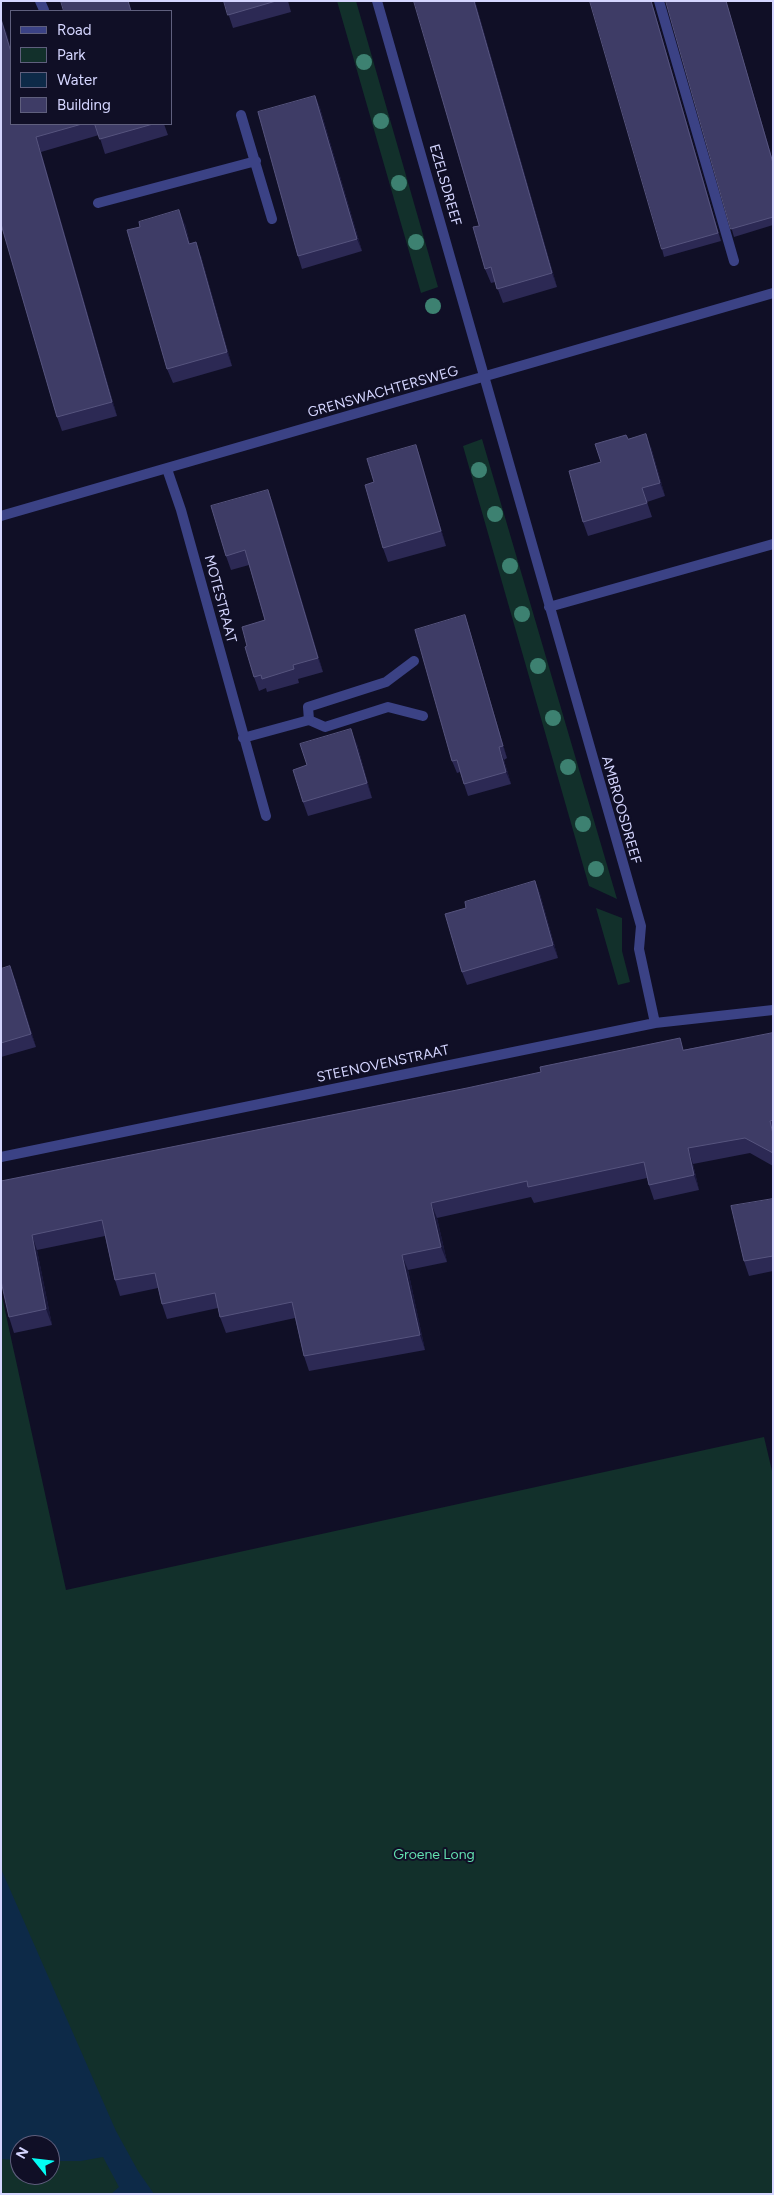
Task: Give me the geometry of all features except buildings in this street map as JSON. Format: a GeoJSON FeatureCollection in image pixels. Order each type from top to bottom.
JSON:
{"type":"FeatureCollection","features":[{"type":"Feature","properties":{"kind":"street","name":"EZELSDREEF"},"geometry":{"type":"LineString","coordinates":[[377,1],[485,376]]}},
{"type":"Feature","properties":{"kind":"street"},"geometry":{"type":"LineString","coordinates":[[659,1],[734,261]]}},
{"type":"Feature","properties":{"kind":"street"},"geometry":{"type":"LineString","coordinates":[[241,115],[272,219]]}},
{"type":"Feature","properties":{"kind":"street"},"geometry":{"type":"LineString","coordinates":[[98,203],[256,161]]}},
{"type":"Feature","properties":{"kind":"street","name":"GRENSWACHTERSWEG"},"geometry":{"type":"LineString","coordinates":[[1,516],[773,293]]}},
{"type":"Feature","properties":{"kind":"street","name":"AMBROOSDREEF"},"geometry":{"type":"LineString","coordinates":[[485,376],[641,926],[639,949],[655,1023]]}},
{"type":"Feature","properties":{"kind":"street","name":"MOTESTRAAT"},"geometry":{"type":"LineString","coordinates":[[167,469],[181,510],[266,816]]}},
{"type":"Feature","properties":{"kind":"street"},"geometry":{"type":"LineString","coordinates":[[549,607],[773,544]]}},
{"type":"Feature","properties":{"kind":"street"},"geometry":{"type":"LineString","coordinates":[[309,720],[308,707],[386,682],[414,661]]}},
{"type":"Feature","properties":{"kind":"street"},"geometry":{"type":"LineString","coordinates":[[244,738],[309,720],[325,727],[388,707],[423,716]]}},
{"type":"Feature","properties":{"kind":"street","name":"STEENOVENSTRAAT"},"geometry":{"type":"LineString","coordinates":[[1,1157],[655,1023],[773,1010]]}},
{"type":"Feature","properties":{"kind":"green space"},"geometry":{"type":"Polygon","coordinates":[[[337,1],[356,1],[438,287],[421,293],[337,1]]]}},
{"type":"Feature","properties":{"kind":"green space"},"geometry":{"type":"Polygon","coordinates":[[[482,439],[617,899],[589,886],[463,446],[482,439]]]}},
{"type":"Feature","properties":{"kind":"green space"},"geometry":{"type":"Polygon","coordinates":[[[596,908],[622,918],[622,951],[630,982],[618,985],[596,908]]]}},
{"type":"Feature","properties":{"kind":"green space","name":"Groene Long"},"geometry":{"type":"Polygon","coordinates":[[[1,1292],[66,1590],[764,1437],[773,1475],[773,2194],[1,2194],[1,1292]]]}},
{"type":"Feature","properties":{"kind":"water"},"geometry":{"type":"Polygon","coordinates":[[[1,1869],[116,2131],[138,2171],[154,2194],[111,2194],[119,2187],[103,2157],[81,2161],[60,2161],[60,2135],[10,2135],[10,2159],[1,2159],[1,1869]]]}}]}
